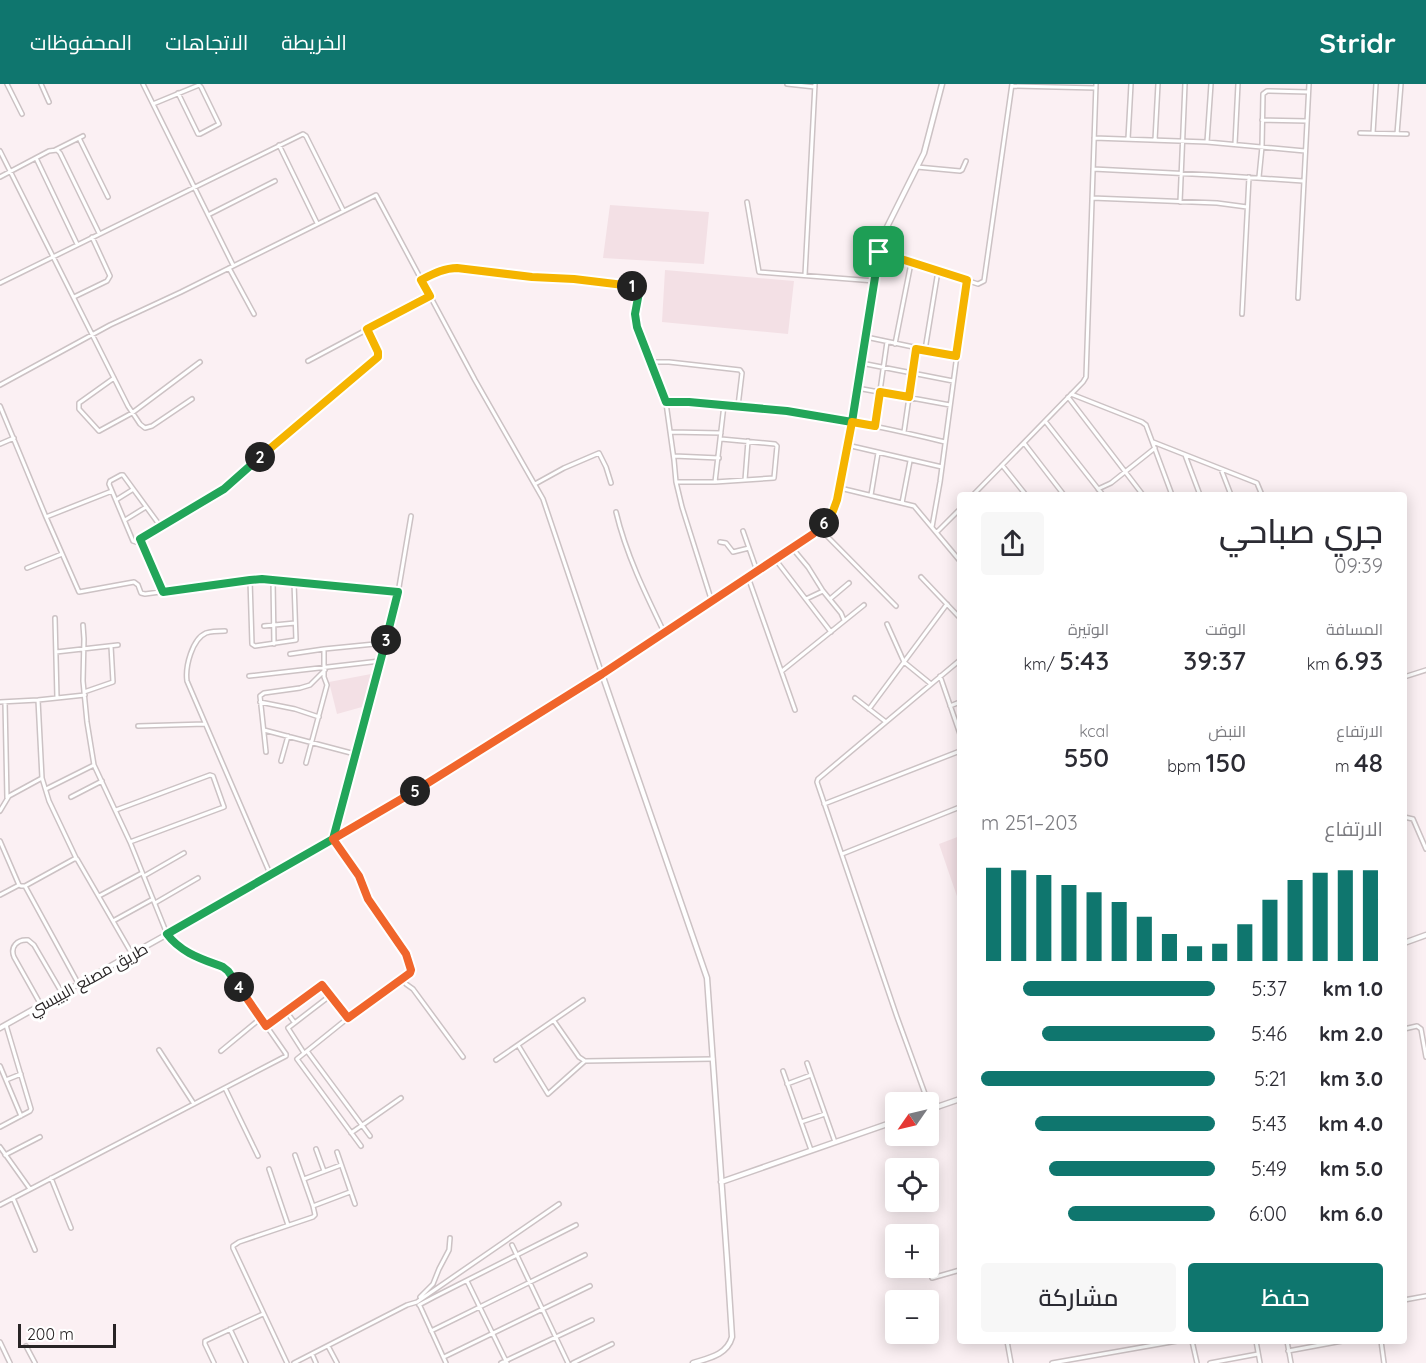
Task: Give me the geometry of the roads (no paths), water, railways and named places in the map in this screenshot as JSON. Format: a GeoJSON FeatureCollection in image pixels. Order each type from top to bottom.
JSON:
{"type":"FeatureCollection","features":[{"type":"Feature","properties":{"kind":"main road","name":"طريق مصنع البيبسي"},"geometry":{"type":"LineString","coordinates":[[0,1028],[271,876],[409,795],[602,674],[819,528],[833,511],[840,488],[879,252],[885,231],[927,144],[942,84]]}},
{"type":"Feature","properties":{"kind":"main road"},"geometry":{"type":"LineString","coordinates":[[602,674],[705,972],[707,984],[732,1336],[721,1353],[693,1363]]}},
{"type":"Feature","properties":{"kind":"main road"},"geometry":{"type":"LineString","coordinates":[[1407,942],[1426,935]]}},
{"type":"Feature","properties":{"kind":"main road"},"geometry":{"type":"LineString","coordinates":[[939,1106],[957,1100]]}},
{"type":"Feature","properties":{"kind":"main road"},"geometry":{"type":"LineString","coordinates":[[721,1182],[885,1125]]}},
{"type":"Feature","properties":{"kind":"street"},"geometry":{"type":"LineString","coordinates":[[7,84],[22,114]]}},
{"type":"Feature","properties":{"kind":"street"},"geometry":{"type":"LineString","coordinates":[[41,84],[50,102]]}},
{"type":"Feature","properties":{"kind":"street"},"geometry":{"type":"LineString","coordinates":[[143,84],[254,314]]}},
{"type":"Feature","properties":{"kind":"street"},"geometry":{"type":"LineString","coordinates":[[787,84],[815,85],[805,275]]}},
{"type":"Feature","properties":{"kind":"street"},"geometry":{"type":"LineString","coordinates":[[1128,139],[1131,84]]}},
{"type":"Feature","properties":{"kind":"street"},"geometry":{"type":"LineString","coordinates":[[1155,140],[1158,84]]}},
{"type":"Feature","properties":{"kind":"street"},"geometry":{"type":"LineString","coordinates":[[1180,202],[1185,84]]}},
{"type":"Feature","properties":{"kind":"street"},"geometry":{"type":"LineString","coordinates":[[1207,142],[1211,84]]}},
{"type":"Feature","properties":{"kind":"street"},"geometry":{"type":"LineString","coordinates":[[1235,144],[1238,84]]}},
{"type":"Feature","properties":{"kind":"street"},"geometry":{"type":"LineString","coordinates":[[1298,298],[1309,84]]}},
{"type":"Feature","properties":{"kind":"street"},"geometry":{"type":"LineString","coordinates":[[1373,133],[1376,84]]}},
{"type":"Feature","properties":{"kind":"street"},"geometry":{"type":"LineString","coordinates":[[1397,134],[1401,84]]}},
{"type":"Feature","properties":{"kind":"street"},"geometry":{"type":"LineString","coordinates":[[153,104],[178,93],[199,85],[219,124],[198,134],[178,93]]}},
{"type":"Feature","properties":{"kind":"street"},"geometry":{"type":"LineString","coordinates":[[879,252],[978,284],[984,281],[1012,85],[1096,86],[1085,380],[978,490]]}},
{"type":"Feature","properties":{"kind":"street"},"geometry":{"type":"LineString","coordinates":[[1259,178],[1263,94],[1265,92],[1308,92]]}},
{"type":"Feature","properties":{"kind":"street"},"geometry":{"type":"LineString","coordinates":[[1262,120],[1307,121]]}},
{"type":"Feature","properties":{"kind":"street"},"geometry":{"type":"LineString","coordinates":[[1360,133],[1407,134]]}},
{"type":"Feature","properties":{"kind":"street"},"geometry":{"type":"LineString","coordinates":[[0,283],[301,134],[305,134],[343,210]]}},
{"type":"Feature","properties":{"kind":"street"},"geometry":{"type":"LineString","coordinates":[[0,177],[83,136]]}},
{"type":"Feature","properties":{"kind":"street"},"geometry":{"type":"LineString","coordinates":[[78,138],[108,197]]}},
{"type":"Feature","properties":{"kind":"street"},"geometry":{"type":"LineString","coordinates":[[1094,138],[1207,142],[1305,150]]}},
{"type":"Feature","properties":{"kind":"street"},"geometry":{"type":"LineString","coordinates":[[279,146],[317,224]]}},
{"type":"Feature","properties":{"kind":"street"},"geometry":{"type":"LineString","coordinates":[[53,150],[60,153],[99,233]]}},
{"type":"Feature","properties":{"kind":"street"},"geometry":{"type":"LineString","coordinates":[[0,151],[114,378],[140,424],[143,427],[149,427],[192,399]]}},
{"type":"Feature","properties":{"kind":"street"},"geometry":{"type":"LineString","coordinates":[[36,158],[77,244]]}},
{"type":"Feature","properties":{"kind":"street"},"geometry":{"type":"LineString","coordinates":[[917,167],[960,171],[966,160]]}},
{"type":"Feature","properties":{"kind":"street"},"geometry":{"type":"LineString","coordinates":[[1093,169],[1304,181]]}},
{"type":"Feature","properties":{"kind":"street"},"geometry":{"type":"LineString","coordinates":[[1242,314],[1249,177]]}},
{"type":"Feature","properties":{"kind":"street"},"geometry":{"type":"LineString","coordinates":[[208,215],[275,181]]}},
{"type":"Feature","properties":{"kind":"street"},"geometry":{"type":"LineString","coordinates":[[0,385],[93,334],[376,195],[544,503],[602,674]]}},
{"type":"Feature","properties":{"kind":"street"},"geometry":{"type":"LineString","coordinates":[[1092,198],[1217,203],[1247,207]]}},
{"type":"Feature","properties":{"kind":"street"},"geometry":{"type":"LineString","coordinates":[[747,202],[759,272],[875,281]]}},
{"type":"Feature","properties":{"kind":"street"},"geometry":{"type":"LineString","coordinates":[[74,297],[107,281],[110,276],[92,237]]}},
{"type":"Feature","properties":{"kind":"street"},"geometry":{"type":"LineString","coordinates":[[895,344],[910,263]]}},
{"type":"Feature","properties":{"kind":"street"},"geometry":{"type":"LineString","coordinates":[[421,280],[448,268],[457,268],[640,287],[635,314],[640,338],[666,402],[676,482],[712,602]]}},
{"type":"Feature","properties":{"kind":"street"},"geometry":{"type":"LineString","coordinates":[[924,350],[938,271]]}},
{"type":"Feature","properties":{"kind":"street"},"geometry":{"type":"LineString","coordinates":[[932,527],[967,280]]}},
{"type":"Feature","properties":{"kind":"street"},"geometry":{"type":"LineString","coordinates":[[308,361],[430,296]]}},
{"type":"Feature","properties":{"kind":"street"},"geometry":{"type":"LineString","coordinates":[[161,527],[121,475],[110,481],[109,484],[133,541],[136,542],[140,539],[161,527],[230,485],[378,357],[378,352],[367,329]]}},
{"type":"Feature","properties":{"kind":"street"},"geometry":{"type":"LineString","coordinates":[[866,337],[956,356]]}},
{"type":"Feature","properties":{"kind":"street"},"geometry":{"type":"LineString","coordinates":[[875,426],[887,342]]}},
{"type":"Feature","properties":{"kind":"street"},"geometry":{"type":"LineString","coordinates":[[904,432],[916,349]]}},
{"type":"Feature","properties":{"kind":"street"},"geometry":{"type":"LineString","coordinates":[[114,378],[81,401],[78,406],[99,431],[132,412],[200,362]]}},
{"type":"Feature","properties":{"kind":"street"},"geometry":{"type":"LineString","coordinates":[[650,362],[740,370],[742,373],[738,406]]}},
{"type":"Feature","properties":{"kind":"street"},"geometry":{"type":"LineString","coordinates":[[861,363],[953,381]]}},
{"type":"Feature","properties":{"kind":"street"},"geometry":{"type":"LineString","coordinates":[[857,388],[950,405]]}},
{"type":"Feature","properties":{"kind":"street"},"geometry":{"type":"LineString","coordinates":[[1069,396],[1144,423],[1171,492]]}},
{"type":"Feature","properties":{"kind":"street"},"geometry":{"type":"LineString","coordinates":[[1069,396],[1141,492]]}},
{"type":"Feature","properties":{"kind":"street"},"geometry":{"type":"LineString","coordinates":[[666,402],[787,411],[875,426],[945,442]]}},
{"type":"Feature","properties":{"kind":"street"},"geometry":{"type":"LineString","coordinates":[[716,482],[724,405]]}},
{"type":"Feature","properties":{"kind":"street"},"geometry":{"type":"LineString","coordinates":[[0,406],[79,592],[134,582],[143,594],[250,580],[273,580],[398,592]]}},
{"type":"Feature","properties":{"kind":"street"},"geometry":{"type":"LineString","coordinates":[[1045,421],[1100,492]]}},
{"type":"Feature","properties":{"kind":"street"},"geometry":{"type":"LineString","coordinates":[[670,432],[721,432]]}},
{"type":"Feature","properties":{"kind":"street"},"geometry":{"type":"LineString","coordinates":[[0,444],[14,438]]}},
{"type":"Feature","properties":{"kind":"street"},"geometry":{"type":"LineString","coordinates":[[676,482],[772,479],[775,476],[777,446],[775,444],[721,439]]}},
{"type":"Feature","properties":{"kind":"street"},"geometry":{"type":"LineString","coordinates":[[745,480],[748,441]]}},
{"type":"Feature","properties":{"kind":"street"},"geometry":{"type":"LineString","coordinates":[[1153,442],[1255,482],[1261,492]]}},
{"type":"Feature","properties":{"kind":"street"},"geometry":{"type":"LineString","coordinates":[[1024,443],[1062,492]]}},
{"type":"Feature","properties":{"kind":"street"},"geometry":{"type":"LineString","coordinates":[[847,445],[942,467]]}},
{"type":"Feature","properties":{"kind":"street"},"geometry":{"type":"LineString","coordinates":[[1098,489],[1108,485],[1155,448]]}},
{"type":"Feature","properties":{"kind":"street"},"geometry":{"type":"LineString","coordinates":[[535,484],[597,453],[601,454],[611,483]]}},
{"type":"Feature","properties":{"kind":"street"},"geometry":{"type":"LineString","coordinates":[[870,496],[879,453]]}},
{"type":"Feature","properties":{"kind":"street"},"geometry":{"type":"LineString","coordinates":[[1185,455],[1199,492]]}},
{"type":"Feature","properties":{"kind":"street"},"geometry":{"type":"LineString","coordinates":[[674,456],[719,458]]}},
{"type":"Feature","properties":{"kind":"street"},"geometry":{"type":"LineString","coordinates":[[902,502],[910,460]]}},
{"type":"Feature","properties":{"kind":"street"},"geometry":{"type":"LineString","coordinates":[[1002,465],[1024,492]]}},
{"type":"Feature","properties":{"kind":"street"},"geometry":{"type":"LineString","coordinates":[[1221,470],[1230,492]]}},
{"type":"Feature","properties":{"kind":"street"},"geometry":{"type":"LineString","coordinates":[[840,488],[914,506],[957,557]]}},
{"type":"Feature","properties":{"kind":"street"},"geometry":{"type":"LineString","coordinates":[[116,500],[133,489]]}},
{"type":"Feature","properties":{"kind":"street"},"geometry":{"type":"LineString","coordinates":[[46,517],[112,491]]}},
{"type":"Feature","properties":{"kind":"street"},"geometry":{"type":"LineString","coordinates":[[125,520],[146,507]]}},
{"type":"Feature","properties":{"kind":"street"},"geometry":{"type":"LineString","coordinates":[[616,512],[630,557],[664,632]]}},
{"type":"Feature","properties":{"kind":"street"},"geometry":{"type":"LineString","coordinates":[[937,532],[957,513]]}},
{"type":"Feature","properties":{"kind":"street"},"geometry":{"type":"LineString","coordinates":[[361,1146],[297,1058],[411,970],[406,954],[368,899],[359,876],[333,839],[398,592],[411,516]]}},
{"type":"Feature","properties":{"kind":"street"},"geometry":{"type":"LineString","coordinates":[[819,528],[896,606]]}},
{"type":"Feature","properties":{"kind":"street"},"geometry":{"type":"LineString","coordinates":[[743,531],[758,571]]}},
{"type":"Feature","properties":{"kind":"street"},"geometry":{"type":"LineString","coordinates":[[140,539],[163,592]]}},
{"type":"Feature","properties":{"kind":"street"},"geometry":{"type":"LineString","coordinates":[[720,542],[726,543],[733,552],[749,548]]}},
{"type":"Feature","properties":{"kind":"street"},"geometry":{"type":"LineString","coordinates":[[792,548],[808,567],[844,620]]}},
{"type":"Feature","properties":{"kind":"street"},"geometry":{"type":"LineString","coordinates":[[27,568],[62,554]]}},
{"type":"Feature","properties":{"kind":"street"},"geometry":{"type":"LineString","coordinates":[[775,559],[831,632]]}},
{"type":"Feature","properties":{"kind":"street"},"geometry":{"type":"LineString","coordinates":[[748,577],[795,710]]}},
{"type":"Feature","properties":{"kind":"street"},"geometry":{"type":"LineString","coordinates":[[921,577],[957,615]]}},
{"type":"Feature","properties":{"kind":"street"},"geometry":{"type":"LineString","coordinates":[[250,580],[252,644],[255,646],[295,641],[297,638],[294,582]]}},
{"type":"Feature","properties":{"kind":"street"},"geometry":{"type":"LineString","coordinates":[[273,580],[274,644]]}},
{"type":"Feature","properties":{"kind":"street"},"geometry":{"type":"LineString","coordinates":[[830,599],[849,583]]}},
{"type":"Feature","properties":{"kind":"street"},"geometry":{"type":"LineString","coordinates":[[806,599],[823,591]]}},
{"type":"Feature","properties":{"kind":"street"},"geometry":{"type":"LineString","coordinates":[[869,709],[947,604]]}},
{"type":"Feature","properties":{"kind":"street"},"geometry":{"type":"LineString","coordinates":[[782,671],[864,605]]}},
{"type":"Feature","properties":{"kind":"street"},"geometry":{"type":"LineString","coordinates":[[55,618],[57,698]]}},
{"type":"Feature","properties":{"kind":"street"},"geometry":{"type":"LineString","coordinates":[[264,626],[296,623]]}},
{"type":"Feature","properties":{"kind":"street"},"geometry":{"type":"LineString","coordinates":[[887,624],[904,662],[931,684]]}},
{"type":"Feature","properties":{"kind":"street"},"geometry":{"type":"LineString","coordinates":[[0,1205],[286,1056],[228,971],[189,954],[167,934],[130,842],[94,765],[84,693],[83,625]]}},
{"type":"Feature","properties":{"kind":"street"},"geometry":{"type":"LineString","coordinates":[[225,630],[200,637],[194,646],[186,677],[271,876]]}},
{"type":"Feature","properties":{"kind":"street"},"geometry":{"type":"LineString","coordinates":[[290,654],[385,643]]}},
{"type":"Feature","properties":{"kind":"street"},"geometry":{"type":"LineString","coordinates":[[0,702],[57,698],[84,693],[113,682],[111,645]]}},
{"type":"Feature","properties":{"kind":"street"},"geometry":{"type":"LineString","coordinates":[[56,652],[118,645]]}},
{"type":"Feature","properties":{"kind":"street"},"geometry":{"type":"LineString","coordinates":[[306,763],[327,685],[324,679],[324,649]]}},
{"type":"Feature","properties":{"kind":"street"},"geometry":{"type":"LineString","coordinates":[[249,676],[380,661]]}},
{"type":"Feature","properties":{"kind":"street"},"geometry":{"type":"LineString","coordinates":[[924,1092],[817,780],[957,662]]}},
{"type":"Feature","properties":{"kind":"street"},"geometry":{"type":"LineString","coordinates":[[266,752],[261,693],[300,688],[310,684],[325,669]]}},
{"type":"Feature","properties":{"kind":"street"},"geometry":{"type":"LineString","coordinates":[[1407,676],[1426,670]]}},
{"type":"Feature","properties":{"kind":"street"},"geometry":{"type":"LineString","coordinates":[[940,676],[957,726]]}},
{"type":"Feature","properties":{"kind":"street"},"geometry":{"type":"LineString","coordinates":[[855,698],[886,722]]}},
{"type":"Feature","properties":{"kind":"street"},"geometry":{"type":"LineString","coordinates":[[38,700],[42,778],[49,801],[76,858],[132,954]]}},
{"type":"Feature","properties":{"kind":"street"},"geometry":{"type":"LineString","coordinates":[[0,811],[7,798],[5,702]]}},
{"type":"Feature","properties":{"kind":"street"},"geometry":{"type":"LineString","coordinates":[[260,702],[295,709],[319,717]]}},
{"type":"Feature","properties":{"kind":"street"},"geometry":{"type":"LineString","coordinates":[[950,706],[957,703]]}},
{"type":"Feature","properties":{"kind":"street"},"geometry":{"type":"LineString","coordinates":[[138,726],[205,724]]}},
{"type":"Feature","properties":{"kind":"street"},"geometry":{"type":"LineString","coordinates":[[264,730],[355,754]]}},
{"type":"Feature","properties":{"kind":"street"},"geometry":{"type":"LineString","coordinates":[[281,761],[288,736]]}},
{"type":"Feature","properties":{"kind":"street"},"geometry":{"type":"LineString","coordinates":[[0,739],[6,739]]}},
{"type":"Feature","properties":{"kind":"street"},"geometry":{"type":"LineString","coordinates":[[824,804],[957,752]]}},
{"type":"Feature","properties":{"kind":"street"},"geometry":{"type":"LineString","coordinates":[[46,789],[94,765]]}},
{"type":"Feature","properties":{"kind":"street"},"geometry":{"type":"LineString","coordinates":[[116,810],[210,775],[213,776],[224,807],[130,842]]}},
{"type":"Feature","properties":{"kind":"street"},"geometry":{"type":"LineString","coordinates":[[7,798],[42,778]]}},
{"type":"Feature","properties":{"kind":"street"},"geometry":{"type":"LineString","coordinates":[[71,797],[102,781]]}},
{"type":"Feature","properties":{"kind":"street"},"geometry":{"type":"LineString","coordinates":[[841,854],[957,808]]}},
{"type":"Feature","properties":{"kind":"street"},"geometry":{"type":"LineString","coordinates":[[1407,818],[1413,819],[1426,849]]}},
{"type":"Feature","properties":{"kind":"street"},"geometry":{"type":"LineString","coordinates":[[0,841],[19,885]]}},
{"type":"Feature","properties":{"kind":"street"},"geometry":{"type":"LineString","coordinates":[[99,896],[184,853]]}},
{"type":"Feature","properties":{"kind":"street"},"geometry":{"type":"LineString","coordinates":[[0,895],[19,885],[25,886],[76,858]]}},
{"type":"Feature","properties":{"kind":"street"},"geometry":{"type":"LineString","coordinates":[[155,903],[198,878]]}},
{"type":"Feature","properties":{"kind":"street"},"geometry":{"type":"LineString","coordinates":[[25,886],[78,984]]}},
{"type":"Feature","properties":{"kind":"street"},"geometry":{"type":"LineString","coordinates":[[113,921],[153,899]]}},
{"type":"Feature","properties":{"kind":"street"},"geometry":{"type":"LineString","coordinates":[[41,1005],[14,957],[13,948],[19,941],[32,942],[62,993]]}},
{"type":"Feature","properties":{"kind":"street"},"geometry":{"type":"LineString","coordinates":[[402,979],[413,989],[463,1057]]}},
{"type":"Feature","properties":{"kind":"street"},"geometry":{"type":"LineString","coordinates":[[266,1026],[321,985],[324,985],[348,1018]]}},
{"type":"Feature","properties":{"kind":"street"},"geometry":{"type":"LineString","coordinates":[[331,995],[294,1022],[288,1030],[370,1136]]}},
{"type":"Feature","properties":{"kind":"street"},"geometry":{"type":"LineString","coordinates":[[496,1060],[584,1000]]}},
{"type":"Feature","properties":{"kind":"street"},"geometry":{"type":"LineString","coordinates":[[286,1011],[294,1022]]}},
{"type":"Feature","properties":{"kind":"street"},"geometry":{"type":"LineString","coordinates":[[221,1051],[261,1018]]}},
{"type":"Feature","properties":{"kind":"street"},"geometry":{"type":"LineString","coordinates":[[554,1021],[579,1057],[585,1061],[713,1059]]}},
{"type":"Feature","properties":{"kind":"street"},"geometry":{"type":"LineString","coordinates":[[0,1126],[30,1111],[31,1108],[6,1024]]}},
{"type":"Feature","properties":{"kind":"street"},"geometry":{"type":"LineString","coordinates":[[1407,1028],[1417,1026],[1421,1029],[1426,1057]]}},
{"type":"Feature","properties":{"kind":"street"},"geometry":{"type":"LineString","coordinates":[[518,1045],[548,1094],[585,1061]]}},
{"type":"Feature","properties":{"kind":"street"},"geometry":{"type":"LineString","coordinates":[[159,1050],[194,1104]]}},
{"type":"Feature","properties":{"kind":"street"},"geometry":{"type":"LineString","coordinates":[[807,1063],[835,1142]]}},
{"type":"Feature","properties":{"kind":"street"},"geometry":{"type":"LineString","coordinates":[[0,1066],[21,1116]]}},
{"type":"Feature","properties":{"kind":"street"},"geometry":{"type":"LineString","coordinates":[[783,1071],[811,1150]]}},
{"type":"Feature","properties":{"kind":"street"},"geometry":{"type":"LineString","coordinates":[[6,1080],[21,1074]]}},
{"type":"Feature","properties":{"kind":"street"},"geometry":{"type":"LineString","coordinates":[[787,1084],[811,1075]]}},
{"type":"Feature","properties":{"kind":"street"},"geometry":{"type":"LineString","coordinates":[[225,1088],[258,1156]]}},
{"type":"Feature","properties":{"kind":"street"},"geometry":{"type":"LineString","coordinates":[[351,1133],[401,1098]]}},
{"type":"Feature","properties":{"kind":"street"},"geometry":{"type":"LineString","coordinates":[[801,1122],[825,1114]]}},
{"type":"Feature","properties":{"kind":"street"},"geometry":{"type":"LineString","coordinates":[[5,1155],[40,1137]]}},
{"type":"Feature","properties":{"kind":"street"},"geometry":{"type":"LineString","coordinates":[[0,1148],[30,1189]]}},
{"type":"Feature","properties":{"kind":"street"},"geometry":{"type":"LineString","coordinates":[[316,1149],[324,1171]]}},
{"type":"Feature","properties":{"kind":"street"},"geometry":{"type":"LineString","coordinates":[[336,1152],[355,1204]]}},
{"type":"Feature","properties":{"kind":"street"},"geometry":{"type":"LineString","coordinates":[[287,1363],[233,1245],[313,1216],[315,1212],[295,1155]]}},
{"type":"Feature","properties":{"kind":"street"},"geometry":{"type":"LineString","coordinates":[[304,1179],[341,1165]]}},
{"type":"Feature","properties":{"kind":"street"},"geometry":{"type":"LineString","coordinates":[[269,1169],[288,1225]]}},
{"type":"Feature","properties":{"kind":"street"},"geometry":{"type":"LineString","coordinates":[[51,1178],[71,1228]]}},
{"type":"Feature","properties":{"kind":"street"},"geometry":{"type":"LineString","coordinates":[[313,1206],[350,1192]]}},
{"type":"Feature","properties":{"kind":"street"},"geometry":{"type":"LineString","coordinates":[[13,1198],[35,1250]]}},
{"type":"Feature","properties":{"kind":"street"},"geometry":{"type":"LineString","coordinates":[[419,1302],[559,1204]]}},
{"type":"Feature","properties":{"kind":"street"},"geometry":{"type":"LineString","coordinates":[[294,1363],[407,1305],[467,1281],[576,1225]]}},
{"type":"Feature","properties":{"kind":"street"},"geometry":{"type":"LineString","coordinates":[[447,1363],[419,1302],[420,1297],[432,1286],[448,1254],[450,1238]]}},
{"type":"Feature","properties":{"kind":"street"},"geometry":{"type":"LineString","coordinates":[[512,1245],[568,1363]]}},
{"type":"Feature","properties":{"kind":"street"},"geometry":{"type":"LineString","coordinates":[[431,1331],[585,1255]]}},
{"type":"Feature","properties":{"kind":"street"},"geometry":{"type":"LineString","coordinates":[[939,1276],[957,1271]]}},
{"type":"Feature","properties":{"kind":"street"},"geometry":{"type":"LineString","coordinates":[[467,1281],[507,1362]]}},
{"type":"Feature","properties":{"kind":"street"},"geometry":{"type":"LineString","coordinates":[[432,1286],[435,1290]]}},
{"type":"Feature","properties":{"kind":"street"},"geometry":{"type":"LineString","coordinates":[[444,1357],[590,1286]]}},
{"type":"Feature","properties":{"kind":"street"},"geometry":{"type":"LineString","coordinates":[[1407,1299],[1426,1296]]}},
{"type":"Feature","properties":{"kind":"street"},"geometry":{"type":"LineString","coordinates":[[214,1363],[205,1344],[206,1341],[263,1314]]}},
{"type":"Feature","properties":{"kind":"street"},"geometry":{"type":"LineString","coordinates":[[501,1363],[592,1320]]}},
{"type":"Feature","properties":{"kind":"street"},"geometry":{"type":"LineString","coordinates":[[230,1329],[246,1363]]}},
{"type":"Feature","properties":{"kind":"street"},"geometry":{"type":"LineString","coordinates":[[0,1342],[10,1363]]}},
{"type":"Feature","properties":{"kind":"street"},"geometry":{"type":"LineString","coordinates":[[573,1363],[612,1344]]}},
{"type":"Feature","properties":{"kind":"street"},"geometry":{"type":"LineString","coordinates":[[1008,1344],[1011,1363]]}},
{"type":"Feature","properties":{"kind":"street"},"geometry":{"type":"LineString","coordinates":[[1052,1363],[1161,1344]]}},
{"type":"Feature","properties":{"kind":"street"},"geometry":{"type":"LineString","coordinates":[[1193,1344],[1197,1363]]}},
{"type":"Feature","properties":{"kind":"street"},"geometry":{"type":"LineString","coordinates":[[1256,1344],[1260,1363]]}},
{"type":"Feature","properties":{"kind":"street"},"geometry":{"type":"LineString","coordinates":[[1287,1344],[1291,1363]]}},
{"type":"Feature","properties":{"kind":"street"},"geometry":{"type":"LineString","coordinates":[[1288,1351],[1326,1344]]}},
{"type":"Feature","properties":{"kind":"street"},"geometry":{"type":"LineString","coordinates":[[1381,1344],[1384,1363]]}},
{"type":"Feature","properties":{"kind":"street"},"geometry":{"type":"LineString","coordinates":[[26,1346],[34,1363]]}},
{"type":"Feature","properties":{"kind":"street"},"geometry":{"type":"LineString","coordinates":[[328,1346],[337,1363]]}},
{"type":"Feature","properties":{"kind":"street"},"geometry":{"type":"LineString","coordinates":[[312,1354],[316,1363]]}},
{"type":"Feature","properties":{"kind":"street"},"geometry":{"type":"LineString","coordinates":[[1210,1363],[1258,1354]]}}]}
